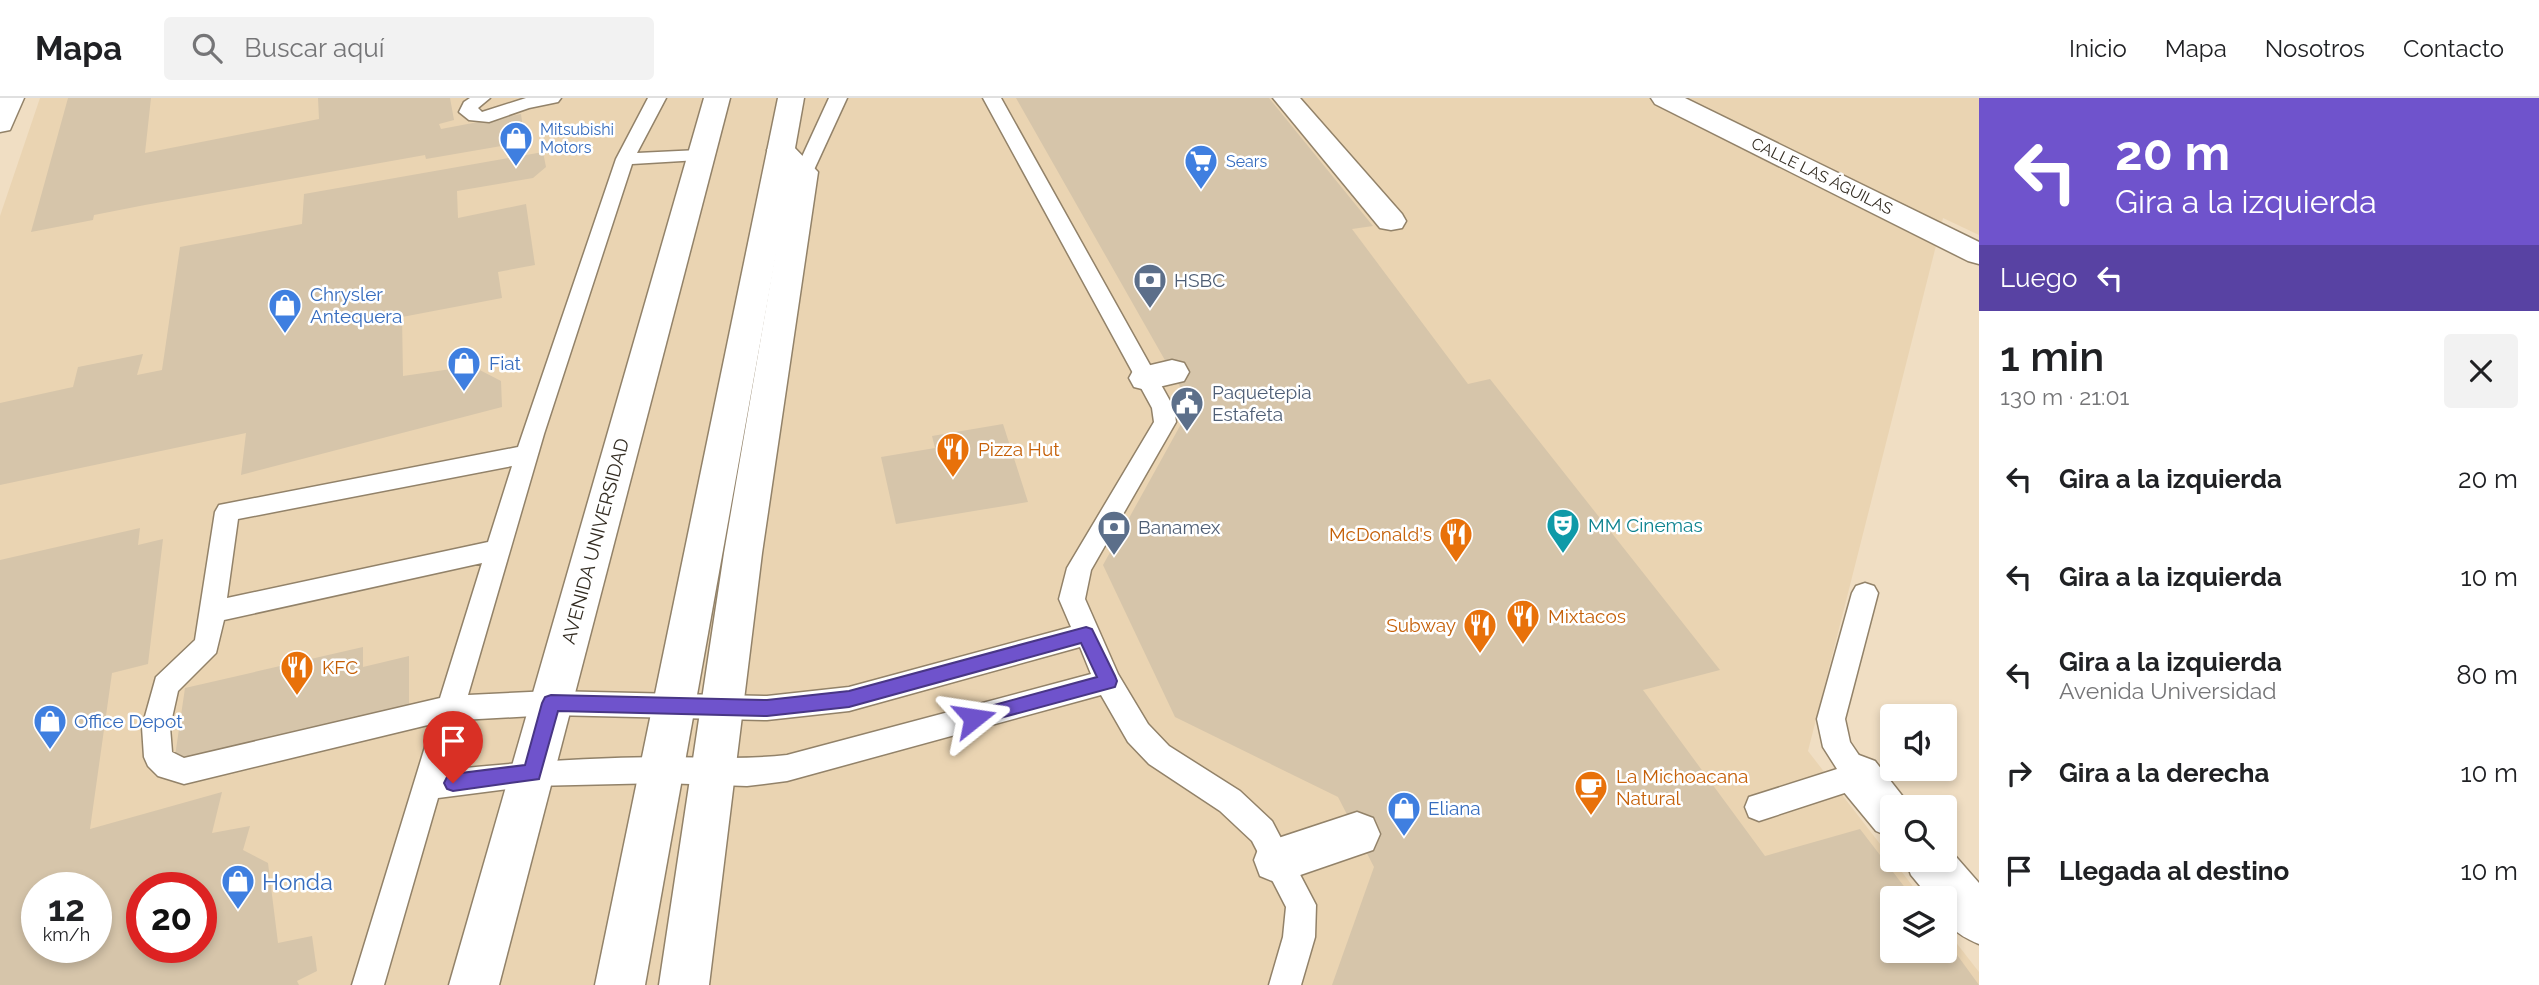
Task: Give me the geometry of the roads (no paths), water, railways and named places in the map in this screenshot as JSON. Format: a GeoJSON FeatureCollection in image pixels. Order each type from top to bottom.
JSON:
{"type":"FeatureCollection","features":[{"type":"Feature","properties":{"kind":"main road"},"geometry":{"type":"LineString","coordinates":[[0,124],[12,98]]}},
{"type":"Feature","properties":{"kind":"main road","name":"AVENIDA UNIVERSIDAD"},"geometry":{"type":"LineString","coordinates":[[474,985],[699,155],[717,98]]}},
{"type":"Feature","properties":{"kind":"main road"},"geometry":{"type":"LineString","coordinates":[[684,985],[793,161],[791,98]]}},
{"type":"Feature","properties":{"kind":"main road"},"geometry":{"type":"LineString","coordinates":[[1286,98],[1391,221]]}},
{"type":"Feature","properties":{"kind":"main road","name":"CALLE LAS ÁGUILAS"},"geometry":{"type":"LineString","coordinates":[[1664,98],[1979,254]]}},
{"type":"Feature","properties":{"kind":"main road"},"geometry":{"type":"LineString","coordinates":[[620,985],[674,704],[793,161]]}},
{"type":"Feature","properties":{"kind":"main road"},"geometry":{"type":"LineString","coordinates":[[1859,776],[1880,801]]}},
{"type":"Feature","properties":{"kind":"main road"},"geometry":{"type":"LineString","coordinates":[[1277,860],[1357,834]]}},
{"type":"Feature","properties":{"kind":"main road"},"geometry":{"type":"LineString","coordinates":[[1939,872],[1979,920]]}},
{"type":"Feature","properties":{"kind":"lane"},"geometry":{"type":"LineString","coordinates":[[481,98],[470,106],[468,112],[479,117],[489,117],[520,105],[552,98]]}},
{"type":"Feature","properties":{"kind":"lane"},"geometry":{"type":"LineString","coordinates":[[368,985],[527,454],[625,159],[657,98]]}},
{"type":"Feature","properties":{"kind":"lane"},"geometry":{"type":"LineString","coordinates":[[793,161],[838,98]]}},
{"type":"Feature","properties":{"kind":"lane"},"geometry":{"type":"LineString","coordinates":[[992,98],[1159,375],[1164,422],[1079,568],[1072,599],[1108,681],[1138,733],[1159,755],[1230,801],[1262,831],[1301,905],[1299,937],[1285,985]]}},
{"type":"Feature","properties":{"kind":"lane"},"geometry":{"type":"LineString","coordinates":[[625,159],[699,155]]}},
{"type":"Feature","properties":{"kind":"lane"},"geometry":{"type":"LineString","coordinates":[[527,454],[227,512],[207,645],[166,685],[160,700],[156,745],[158,757],[168,767],[184,771],[450,708],[551,703],[767,708],[849,699],[1086,634]]}},
{"type":"Feature","properties":{"kind":"lane"},"geometry":{"type":"LineString","coordinates":[[212,612],[498,550]]}},
{"type":"Feature","properties":{"kind":"lane"},"geometry":{"type":"LineString","coordinates":[[1759,807],[1859,776],[1837,747],[1831,719],[1865,593]]}},
{"type":"Feature","properties":{"kind":"lane"},"geometry":{"type":"LineString","coordinates":[[427,786],[532,773],[662,770],[747,773],[787,768],[1108,681]]}},
{"type":"Feature","properties":{"kind":"place","name":"Mitsubishi Motors"},"geometry":{"type":"Point","coordinates":[516,168]}},
{"type":"Feature","properties":{"kind":"place","name":"Sears"},"geometry":{"type":"Point","coordinates":[1201,191]}},
{"type":"Feature","properties":{"kind":"place","name":"HSBC"},"geometry":{"type":"Point","coordinates":[1150,310]}},
{"type":"Feature","properties":{"kind":"place","name":"Chrysler Antequera"},"geometry":{"type":"Point","coordinates":[285,335]}},
{"type":"Feature","properties":{"kind":"place","name":"Fiat"},"geometry":{"type":"Point","coordinates":[464,393]}},
{"type":"Feature","properties":{"kind":"place","name":"Paquetepia Estafeta"},"geometry":{"type":"Point","coordinates":[1187,433]}},
{"type":"Feature","properties":{"kind":"place","name":"Pizza Hut"},"geometry":{"type":"Point","coordinates":[953,479]}},
{"type":"Feature","properties":{"kind":"place","name":"MM Cinemas"},"geometry":{"type":"Point","coordinates":[1563,555]}},
{"type":"Feature","properties":{"kind":"place","name":"Banamex"},"geometry":{"type":"Point","coordinates":[1114,557]}},
{"type":"Feature","properties":{"kind":"place","name":"McDonald's"},"geometry":{"type":"Point","coordinates":[1456,564]}},
{"type":"Feature","properties":{"kind":"place","name":"Mixtacos"},"geometry":{"type":"Point","coordinates":[1523,646]}},
{"type":"Feature","properties":{"kind":"place","name":"Subway"},"geometry":{"type":"Point","coordinates":[1480,655]}},
{"type":"Feature","properties":{"kind":"place","name":"KFC"},"geometry":{"type":"Point","coordinates":[297,697]}},
{"type":"Feature","properties":{"kind":"place","name":"Office Depot"},"geometry":{"type":"Point","coordinates":[50,751]}},
{"type":"Feature","properties":{"kind":"place","name":"La Michoacana Natural"},"geometry":{"type":"Point","coordinates":[1591,817]}},
{"type":"Feature","properties":{"kind":"place","name":"Eliana"},"geometry":{"type":"Point","coordinates":[1404,838]}},
{"type":"Feature","properties":{"kind":"place","name":"Honda"},"geometry":{"type":"Point","coordinates":[238,911]}}]}
